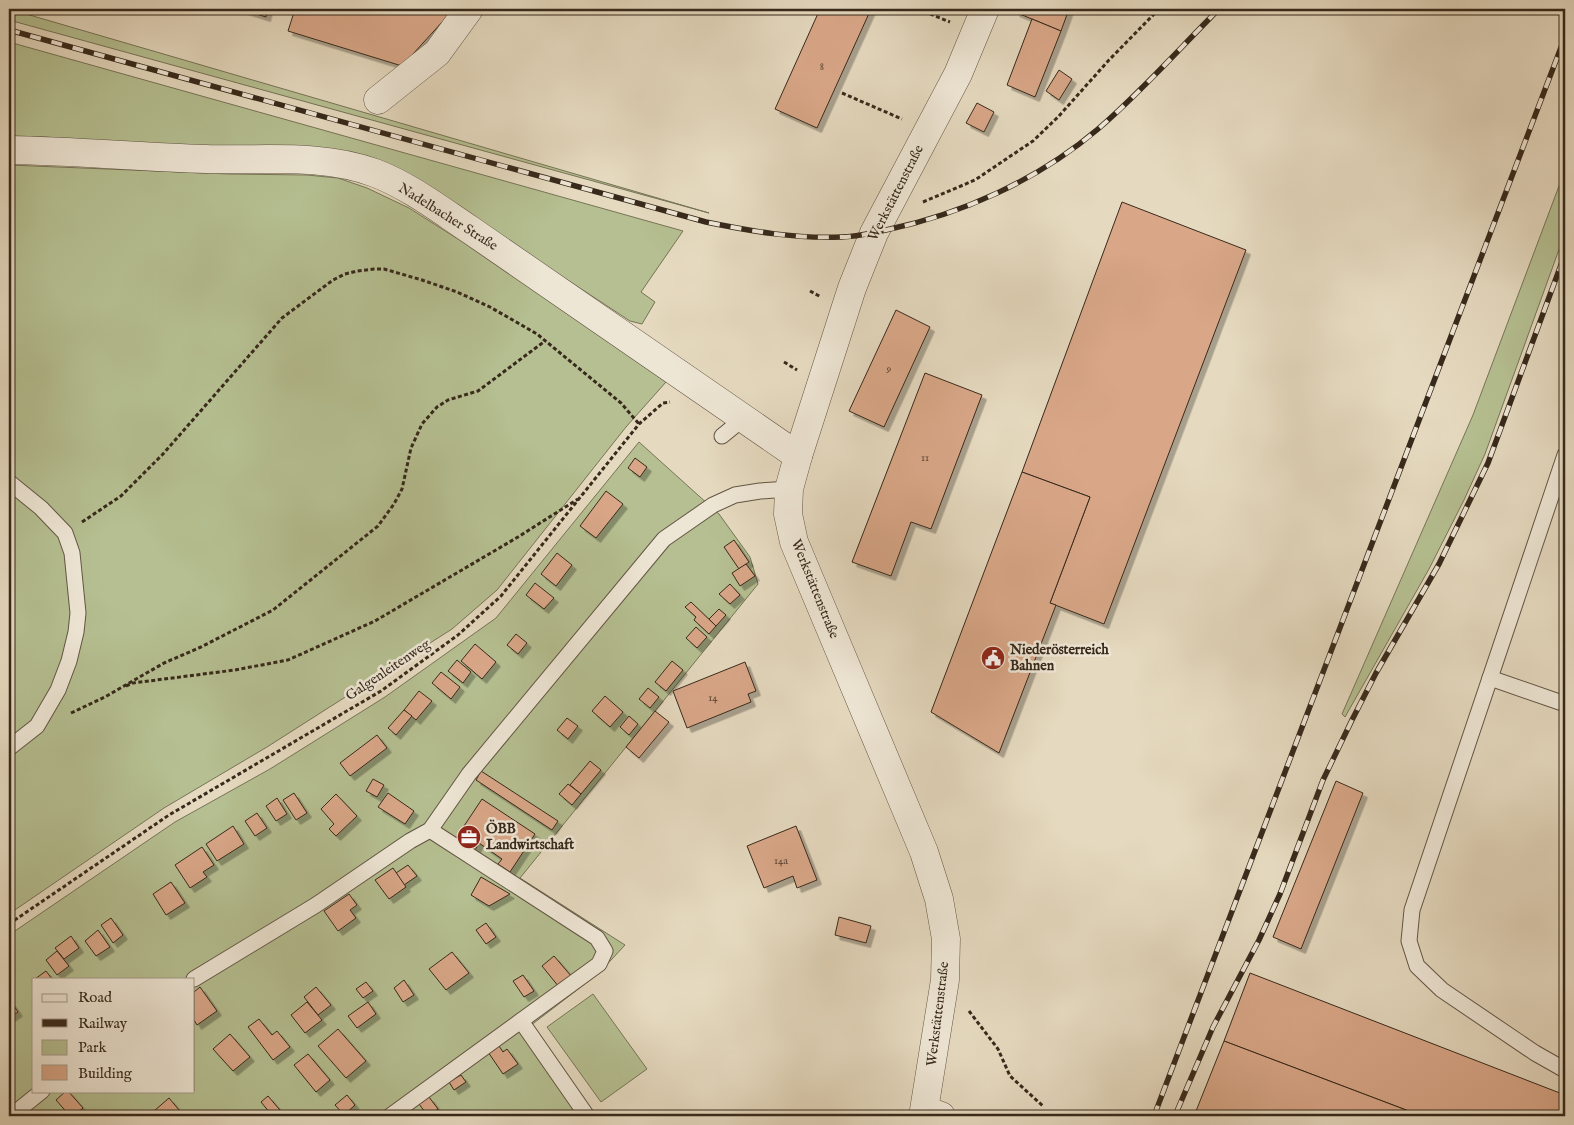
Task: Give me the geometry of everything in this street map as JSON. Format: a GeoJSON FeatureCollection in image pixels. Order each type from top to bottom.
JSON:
{"type":"FeatureCollection","features":[{"type":"Feature","properties":{"kind":"street"},"geometry":{"type":"LineString","coordinates":[[378,100],[437,53],[469,9]]}},
{"type":"Feature","properties":{"kind":"street","name":"Werkstättenstraße"},"geometry":{"type":"LineString","coordinates":[[929,1114],[944,980],[946,939],[939,899],[924,852],[794,542],[788,514],[789,489],[852,288],[874,233],[958,74],[980,20]]}},
{"type":"Feature","properties":{"kind":"street","name":"Nadelbacher Straße"},"geometry":{"type":"LineString","coordinates":[[9,150],[178,158],[308,160],[342,164],[375,173],[417,194],[462,224],[798,456]]}},
{"type":"Feature","properties":{"kind":"lane"},"geometry":{"type":"LineString","coordinates":[[722,436],[744,418]]}},
{"type":"Feature","properties":{"kind":"lane"},"geometry":{"type":"LineString","coordinates":[[1565,455],[1412,910],[1409,940],[1417,966],[1442,990],[1535,1053],[1565,1070]]}},
{"type":"Feature","properties":{"kind":"lane"},"geometry":{"type":"LineString","coordinates":[[9,482],[41,508],[65,534],[72,553],[78,613],[70,661],[58,690],[37,726],[9,748]]}},
{"type":"Feature","properties":{"kind":"lane"},"geometry":{"type":"LineString","coordinates":[[195,978],[316,905],[410,841],[430,830],[469,774],[664,539],[713,505],[735,495],[760,490],[789,489]]}},
{"type":"Feature","properties":{"kind":"lane"},"geometry":{"type":"LineString","coordinates":[[1490,678],[1565,704]]}},
{"type":"Feature","properties":{"kind":"lane"},"geometry":{"type":"LineString","coordinates":[[390,1116],[599,964],[605,951],[597,938],[430,830]]}},
{"type":"Feature","properties":{"kind":"lane"},"geometry":{"type":"LineString","coordinates":[[521,1021],[587,1116]]}},
{"type":"Feature","properties":{"kind":"lane"},"geometry":{"type":"LineString","coordinates":[[11,1116],[41,1092]]}},
{"type":"Feature","properties":{"kind":"path"},"geometry":{"type":"LineString","coordinates":[[918,9],[980,20]]}},
{"type":"Feature","properties":{"kind":"path"},"geometry":{"type":"LineString","coordinates":[[888,205],[907,206],[929,200],[975,180],[1024,147],[1058,117],[1109,60],[1159,9]]}},
{"type":"Feature","properties":{"kind":"path"},"geometry":{"type":"LineString","coordinates":[[842,93],[928,131]]}},
{"type":"Feature","properties":{"kind":"path"},"geometry":{"type":"LineString","coordinates":[[65,534],[121,496],[149,468],[282,318],[313,293],[345,274],[384,269],[457,292],[490,308],[537,334],[621,403],[639,424]]}},
{"type":"Feature","properties":{"kind":"path"},"geometry":{"type":"LineString","coordinates":[[37,726],[80,709],[164,663],[201,647],[273,610],[378,526],[402,489],[407,463],[418,432],[422,424],[437,407],[448,400],[478,392],[545,341]]}},
{"type":"Feature","properties":{"kind":"path","name":"Galgenleitenweg"},"geometry":{"type":"LineString","coordinates":[[9,924],[169,815],[381,691],[458,635],[501,596],[639,424],[663,403],[671,402],[678,407]]}},
{"type":"Feature","properties":{"kind":"path"},"geometry":{"type":"LineString","coordinates":[[116,690],[133,683],[235,670],[288,660],[375,621],[518,537],[581,497]]}},
{"type":"Feature","properties":{"kind":"path"},"geometry":{"type":"LineString","coordinates":[[944,980],[998,1049],[1010,1076],[1044,1107]]}},
{"type":"Feature","properties":{"kind":"green space"},"geometry":{"type":"Polygon","coordinates":[[[9,9],[709,213],[9,20],[9,9]]]}},
{"type":"Feature","properties":{"kind":"green space"},"geometry":{"type":"Polygon","coordinates":[[[9,42],[683,231],[641,292],[655,302],[642,324],[630,321],[423,185],[178,146],[9,136],[9,42]]]}},
{"type":"Feature","properties":{"kind":"green space"},"geometry":{"type":"Polygon","coordinates":[[[9,165],[229,174],[307,175],[338,178],[367,188],[409,208],[461,241],[666,382],[626,427],[497,590],[452,629],[267,747],[164,808],[9,914],[9,165]]]}},
{"type":"Feature","properties":{"kind":"green space"},"geometry":{"type":"Polygon","coordinates":[[[1565,170],[1565,233],[1485,454],[1429,569],[1345,717],[1342,714],[1473,415],[1565,170]]]}},
{"type":"Feature","properties":{"kind":"green space"},"geometry":{"type":"Polygon","coordinates":[[[639,442],[719,514],[750,557],[758,584],[520,878],[625,945],[599,973],[530,1026],[593,1116],[9,1116],[9,935],[175,822],[270,769],[385,697],[496,618],[639,442]]]}},
{"type":"Feature","properties":{"kind":"green space"},"geometry":{"type":"Polygon","coordinates":[[[593,994],[647,1069],[601,1102],[547,1027],[593,994]]]}},
{"type":"Feature","properties":{"kind":"building"},"geometry":{"type":"Polygon","coordinates":[[[240,9],[268,9],[266,17],[240,9]]]}},
{"type":"Feature","properties":{"kind":"building"},"geometry":{"type":"Polygon","coordinates":[[[295,9],[454,9],[402,66],[288,31],[295,9]]]}},
{"type":"Feature","properties":{"kind":"building"},"geometry":{"type":"Polygon","coordinates":[[[820,9],[871,9],[817,128],[775,109],[820,9]]]}},
{"type":"Feature","properties":{"kind":"building"},"geometry":{"type":"Polygon","coordinates":[[[1016,9],[1069,9],[1061,31],[1015,12],[1016,9]]]}},
{"type":"Feature","properties":{"kind":"building"},"geometry":{"type":"Polygon","coordinates":[[[1032,19],[1061,31],[1035,97],[1007,85],[1032,19]]]}},
{"type":"Feature","properties":{"kind":"building"},"geometry":{"type":"Polygon","coordinates":[[[1059,70],[1072,79],[1059,100],[1046,91],[1059,70]]]}},
{"type":"Feature","properties":{"kind":"building"},"geometry":{"type":"Polygon","coordinates":[[[977,103],[994,112],[984,132],[966,123],[977,103]]]}},
{"type":"Feature","properties":{"kind":"building"},"geometry":{"type":"Polygon","coordinates":[[[1122,202],[1246,250],[1104,624],[1050,603],[1090,497],[1022,472],[1122,202]]]}},
{"type":"Feature","properties":{"kind":"building"},"geometry":{"type":"Polygon","coordinates":[[[896,310],[930,327],[884,427],[849,411],[896,310]]]}},
{"type":"Feature","properties":{"kind":"building"},"geometry":{"type":"Polygon","coordinates":[[[925,373],[982,395],[931,529],[911,522],[891,576],[852,562],[925,373]]]}},
{"type":"Feature","properties":{"kind":"building"},"geometry":{"type":"Polygon","coordinates":[[[635,458],[647,467],[640,477],[628,468],[635,458]]]}},
{"type":"Feature","properties":{"kind":"building","name":"Niederösterreich Bahnen"},"geometry":{"type":"Polygon","coordinates":[[[1022,472],[1090,497],[1050,603],[1056,605],[999,753],[931,712],[1022,472]]]}},
{"type":"Feature","properties":{"kind":"building"},"geometry":{"type":"Polygon","coordinates":[[[606,491],[623,504],[596,538],[580,526],[606,491]]]}},
{"type":"Feature","properties":{"kind":"building"},"geometry":{"type":"Polygon","coordinates":[[[734,540],[749,562],[739,569],[724,547],[734,540]]]}},
{"type":"Feature","properties":{"kind":"building"},"geometry":{"type":"Polygon","coordinates":[[[557,553],[572,565],[556,586],[541,574],[557,553]]]}},
{"type":"Feature","properties":{"kind":"building"},"geometry":{"type":"Polygon","coordinates":[[[746,564],[755,576],[740,586],[732,573],[746,564]]]}},
{"type":"Feature","properties":{"kind":"building"},"geometry":{"type":"Polygon","coordinates":[[[535,583],[554,598],[544,609],[526,595],[535,583]]]}},
{"type":"Feature","properties":{"kind":"building"},"geometry":{"type":"Polygon","coordinates":[[[730,584],[740,595],[730,604],[719,594],[730,584]]]}},
{"type":"Feature","properties":{"kind":"building"},"geometry":{"type":"Polygon","coordinates":[[[691,602],[716,626],[709,634],[694,620],[696,617],[685,607],[691,602]]]}},
{"type":"Feature","properties":{"kind":"building"},"geometry":{"type":"Polygon","coordinates":[[[719,609],[726,615],[716,626],[709,619],[719,609]]]}},
{"type":"Feature","properties":{"kind":"building"},"geometry":{"type":"Polygon","coordinates":[[[696,627],[707,637],[697,648],[686,638],[696,627]]]}},
{"type":"Feature","properties":{"kind":"building"},"geometry":{"type":"Polygon","coordinates":[[[516,634],[527,643],[518,654],[507,645],[516,634]]]}},
{"type":"Feature","properties":{"kind":"building"},"geometry":{"type":"Polygon","coordinates":[[[475,644],[496,662],[482,679],[461,661],[475,644]]]}},
{"type":"Feature","properties":{"kind":"building"},"geometry":{"type":"Polygon","coordinates":[[[457,660],[471,672],[463,683],[448,671],[457,660]]]}},
{"type":"Feature","properties":{"kind":"building"},"geometry":{"type":"Polygon","coordinates":[[[672,661],[683,670],[666,691],[655,682],[672,661]]]}},
{"type":"Feature","properties":{"kind":"building"},"geometry":{"type":"Polygon","coordinates":[[[745,662],[756,691],[748,694],[751,702],[687,728],[673,691],[745,662]]]}},
{"type":"Feature","properties":{"kind":"building"},"geometry":{"type":"Polygon","coordinates":[[[441,672],[460,687],[451,699],[432,683],[441,672]]]}},
{"type":"Feature","properties":{"kind":"building"},"geometry":{"type":"Polygon","coordinates":[[[648,688],[659,697],[650,708],[639,699],[648,688]]]}},
{"type":"Feature","properties":{"kind":"building"},"geometry":{"type":"Polygon","coordinates":[[[419,691],[432,701],[416,720],[404,710],[419,691]]]}},
{"type":"Feature","properties":{"kind":"building"},"geometry":{"type":"Polygon","coordinates":[[[605,696],[623,712],[610,727],[592,711],[605,696]]]}},
{"type":"Feature","properties":{"kind":"building"},"geometry":{"type":"Polygon","coordinates":[[[404,710],[412,716],[396,735],[388,728],[404,710]]]}},
{"type":"Feature","properties":{"kind":"building"},"geometry":{"type":"Polygon","coordinates":[[[655,711],[669,722],[639,758],[626,747],[655,711]]]}},
{"type":"Feature","properties":{"kind":"building"},"geometry":{"type":"Polygon","coordinates":[[[629,716],[638,724],[629,735],[620,727],[629,716]]]}},
{"type":"Feature","properties":{"kind":"building"},"geometry":{"type":"Polygon","coordinates":[[[567,718],[578,726],[568,739],[557,730],[567,718]]]}},
{"type":"Feature","properties":{"kind":"building"},"geometry":{"type":"Polygon","coordinates":[[[377,735],[387,748],[350,776],[340,763],[377,735]]]}},
{"type":"Feature","properties":{"kind":"building"},"geometry":{"type":"Polygon","coordinates":[[[590,761],[601,770],[581,794],[570,785],[590,761]]]}},
{"type":"Feature","properties":{"kind":"building"},"geometry":{"type":"Polygon","coordinates":[[[481,771],[558,821],[552,830],[476,780],[481,771]]]}},
{"type":"Feature","properties":{"kind":"building"},"geometry":{"type":"Polygon","coordinates":[[[373,779],[384,785],[377,797],[366,791],[373,779]]]}},
{"type":"Feature","properties":{"kind":"building"},"geometry":{"type":"Polygon","coordinates":[[[1336,781],[1363,793],[1301,949],[1273,937],[1336,781]]]}},
{"type":"Feature","properties":{"kind":"building"},"geometry":{"type":"Polygon","coordinates":[[[568,784],[581,794],[572,805],[559,794],[568,784]]]}},
{"type":"Feature","properties":{"kind":"building"},"geometry":{"type":"Polygon","coordinates":[[[294,793],[307,813],[296,820],[283,800],[294,793]]]}},
{"type":"Feature","properties":{"kind":"building"},"geometry":{"type":"Polygon","coordinates":[[[388,793],[414,811],[405,824],[378,807],[388,793]]]}},
{"type":"Feature","properties":{"kind":"building"},"geometry":{"type":"Polygon","coordinates":[[[336,794],[357,816],[336,836],[329,829],[334,824],[321,809],[336,794]]]}},
{"type":"Feature","properties":{"kind":"building"},"geometry":{"type":"Polygon","coordinates":[[[277,798],[287,814],[276,821],[266,806],[277,798]]]}},
{"type":"Feature","properties":{"kind":"building"},"geometry":{"type":"Polygon","coordinates":[[[482,799],[535,834],[510,872],[498,864],[502,859],[479,843],[475,850],[456,838],[482,799]]]}},
{"type":"Feature","properties":{"kind":"building"},"geometry":{"type":"Polygon","coordinates":[[[257,813],[267,828],[255,836],[245,821],[257,813]]]}},
{"type":"Feature","properties":{"kind":"building"},"geometry":{"type":"Polygon","coordinates":[[[233,826],[244,844],[217,861],[206,844],[233,826]]]}},
{"type":"Feature","properties":{"kind":"building"},"geometry":{"type":"Polygon","coordinates":[[[796,826],[817,880],[797,888],[793,876],[764,888],[747,846],[796,826]]]}},
{"type":"Feature","properties":{"kind":"building"},"geometry":{"type":"Polygon","coordinates":[[[202,847],[214,865],[203,872],[207,877],[190,888],[175,865],[202,847]]]}},
{"type":"Feature","properties":{"kind":"building"},"geometry":{"type":"Polygon","coordinates":[[[408,865],[417,876],[404,885],[396,873],[408,865]]]}},
{"type":"Feature","properties":{"kind":"building"},"geometry":{"type":"Polygon","coordinates":[[[393,868],[406,887],[389,899],[375,880],[393,868]]]}},
{"type":"Feature","properties":{"kind":"building"},"geometry":{"type":"Polygon","coordinates":[[[481,877],[510,894],[489,906],[471,895],[481,877]]]}},
{"type":"Feature","properties":{"kind":"building"},"geometry":{"type":"Polygon","coordinates":[[[171,882],[185,903],[166,915],[153,894],[171,882]]]}},
{"type":"Feature","properties":{"kind":"building"},"geometry":{"type":"Polygon","coordinates":[[[349,894],[357,905],[350,910],[356,918],[338,931],[324,911],[349,894]]]}},
{"type":"Feature","properties":{"kind":"building"},"geometry":{"type":"Polygon","coordinates":[[[839,917],[871,926],[866,943],[835,935],[839,917]]]}},
{"type":"Feature","properties":{"kind":"building"},"geometry":{"type":"Polygon","coordinates":[[[111,918],[123,935],[113,943],[101,925],[111,918]]]}},
{"type":"Feature","properties":{"kind":"building"},"geometry":{"type":"Polygon","coordinates":[[[486,923],[496,937],[486,944],[476,930],[486,923]]]}},
{"type":"Feature","properties":{"kind":"building"},"geometry":{"type":"Polygon","coordinates":[[[98,930],[110,947],[96,956],[85,941],[98,930]]]}},
{"type":"Feature","properties":{"kind":"building"},"geometry":{"type":"Polygon","coordinates":[[[71,936],[79,948],[64,959],[55,948],[71,936]]]}},
{"type":"Feature","properties":{"kind":"building"},"geometry":{"type":"Polygon","coordinates":[[[57,951],[69,966],[57,975],[46,960],[57,951]]]}},
{"type":"Feature","properties":{"kind":"building"},"geometry":{"type":"Polygon","coordinates":[[[452,952],[469,973],[446,990],[429,969],[452,952]]]}},
{"type":"Feature","properties":{"kind":"building"},"geometry":{"type":"Polygon","coordinates":[[[554,956],[572,977],[559,987],[542,966],[554,956]]]}},
{"type":"Feature","properties":{"kind":"building"},"geometry":{"type":"Polygon","coordinates":[[[46,971],[51,978],[36,978],[46,971]]]}},
{"type":"Feature","properties":{"kind":"building"},"geometry":{"type":"Polygon","coordinates":[[[1250,973],[1565,1095],[1565,1116],[1422,1116],[1224,1041],[1250,973]]]}},
{"type":"Feature","properties":{"kind":"building"},"geometry":{"type":"Polygon","coordinates":[[[523,975],[534,991],[524,997],[513,981],[523,975]]]}},
{"type":"Feature","properties":{"kind":"building"},"geometry":{"type":"Polygon","coordinates":[[[404,980],[414,995],[403,1002],[394,988],[404,980]]]}},
{"type":"Feature","properties":{"kind":"building"},"geometry":{"type":"Polygon","coordinates":[[[366,982],[373,991],[363,998],[356,989],[366,982]]]}},
{"type":"Feature","properties":{"kind":"building"},"geometry":{"type":"Polygon","coordinates":[[[200,987],[217,1011],[197,1025],[195,1022],[195,991],[200,987]]]}},
{"type":"Feature","properties":{"kind":"building"},"geometry":{"type":"Polygon","coordinates":[[[316,987],[331,1005],[318,1015],[304,997],[316,987]]]}},
{"type":"Feature","properties":{"kind":"building"},"geometry":{"type":"Polygon","coordinates":[[[9,999],[18,1012],[9,1018],[9,999]]]}},
{"type":"Feature","properties":{"kind":"building"},"geometry":{"type":"Polygon","coordinates":[[[307,1002],[322,1020],[305,1033],[291,1015],[307,1002]]]}},
{"type":"Feature","properties":{"kind":"building"},"geometry":{"type":"Polygon","coordinates":[[[368,1002],[376,1014],[357,1028],[348,1016],[368,1002]]]}},
{"type":"Feature","properties":{"kind":"building"},"geometry":{"type":"Polygon","coordinates":[[[259,1019],[272,1035],[277,1031],[290,1047],[273,1060],[248,1027],[259,1019]]]}},
{"type":"Feature","properties":{"kind":"building"},"geometry":{"type":"Polygon","coordinates":[[[338,1029],[366,1061],[346,1078],[318,1046],[338,1029]]]}},
{"type":"Feature","properties":{"kind":"building"},"geometry":{"type":"Polygon","coordinates":[[[230,1034],[250,1057],[233,1071],[213,1049],[230,1034]]]}},
{"type":"Feature","properties":{"kind":"building"},"geometry":{"type":"Polygon","coordinates":[[[1224,1041],[1422,1116],[1194,1116],[1224,1041]]]}},
{"type":"Feature","properties":{"kind":"building"},"geometry":{"type":"Polygon","coordinates":[[[499,1046],[503,1052],[507,1049],[518,1064],[503,1074],[488,1052],[499,1046]]]}},
{"type":"Feature","properties":{"kind":"building"},"geometry":{"type":"Polygon","coordinates":[[[308,1054],[330,1080],[316,1092],[294,1065],[308,1054]]]}},
{"type":"Feature","properties":{"kind":"building"},"geometry":{"type":"Polygon","coordinates":[[[461,1075],[466,1082],[454,1090],[449,1082],[461,1075]]]}},
{"type":"Feature","properties":{"kind":"building"},"geometry":{"type":"Polygon","coordinates":[[[65,1092],[69,1092],[83,1108],[73,1116],[70,1116],[56,1100],[65,1092]]]}},
{"type":"Feature","properties":{"kind":"building"},"geometry":{"type":"Polygon","coordinates":[[[347,1095],[355,1105],[344,1115],[335,1105],[347,1095]]]}},
{"type":"Feature","properties":{"kind":"building"},"geometry":{"type":"Polygon","coordinates":[[[268,1096],[285,1116],[266,1116],[270,1113],[261,1102],[268,1096]]]}},
{"type":"Feature","properties":{"kind":"building"},"geometry":{"type":"Polygon","coordinates":[[[429,1097],[438,1109],[428,1116],[419,1104],[429,1097]]]}},
{"type":"Feature","properties":{"kind":"building"},"geometry":{"type":"Polygon","coordinates":[[[169,1098],[184,1116],[159,1116],[154,1111],[169,1098]]]}},
{"type":"Feature","properties":{"kind":"building"},"geometry":{"type":"Polygon","coordinates":[[[191,1110],[197,1116],[184,1116],[191,1110]]]}},
{"type":"Feature","properties":{"kind":"building"},"geometry":{"type":"Polygon","coordinates":[[[697,1111],[720,1116],[695,1116],[697,1111]]]}},
{"type":"Feature","properties":{"kind":"building"},"geometry":{"type":"Polygon","coordinates":[[[665,1112],[685,1116],[664,1116],[665,1112]]]}},
{"type":"Feature","properties":{"kind":"railway"},"geometry":{"type":"LineString","coordinates":[[9,30],[706,222],[773,234],[807,237],[847,237],[886,230],[943,215],[998,193],[1050,164],[1075,147],[1114,115],[1219,9]]}},
{"type":"Feature","properties":{"kind":"railway"},"geometry":{"type":"LineString","coordinates":[[1154,1116],[1565,37]]}},
{"type":"Feature","properties":{"kind":"railway"},"geometry":{"type":"LineString","coordinates":[[1177,1111],[1213,1027],[1259,940],[1280,894],[1323,780],[1376,673],[1439,564],[1488,463],[1565,254]]}},
{"type":"Feature","properties":{"kind":"place","name":"Niederösterreich Bahnen"},"geometry":{"type":"Point","coordinates":[993,658]}},
{"type":"Feature","properties":{"kind":"place","name":"ÖBB Landwirtschaft"},"geometry":{"type":"Point","coordinates":[469,837]}}]}
